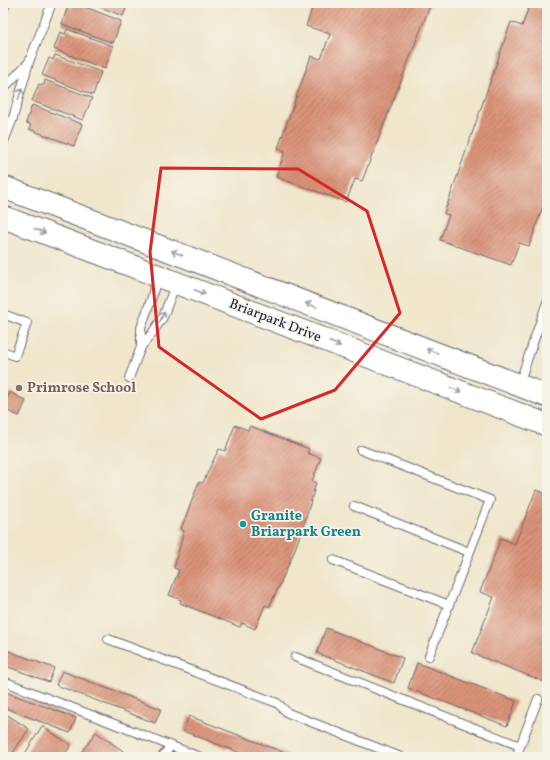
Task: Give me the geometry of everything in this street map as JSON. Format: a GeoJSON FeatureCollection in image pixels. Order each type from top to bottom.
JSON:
{"type":"FeatureCollection","features":[{"type":"Feature","properties":{"kind":"street","name":"Briarpark Drive"},"geometry":{"type":"LineString","coordinates":[[3,187],[547,396]]}},
{"type":"Feature","properties":{"kind":"street","name":"Briarpark Drive"},"geometry":{"type":"LineString","coordinates":[[3,218],[167,279],[547,425]]}},
{"type":"Feature","properties":{"kind":"lane"},"geometry":{"type":"LineString","coordinates":[[3,144],[5,135],[13,118],[29,62],[52,3]]}},
{"type":"Feature","properties":{"kind":"lane"},"geometry":{"type":"LineString","coordinates":[[3,89],[29,62]]}},
{"type":"Feature","properties":{"kind":"lane"},"geometry":{"type":"LineString","coordinates":[[141,347],[141,328],[152,297],[167,279]]}},
{"type":"Feature","properties":{"kind":"lane"},"geometry":{"type":"LineString","coordinates":[[129,378],[141,347],[163,317],[167,279]]}},
{"type":"Feature","properties":{"kind":"lane"},"geometry":{"type":"LineString","coordinates":[[518,385],[547,302]]}},
{"type":"Feature","properties":{"kind":"lane"},"geometry":{"type":"LineString","coordinates":[[3,314],[27,323],[14,356],[3,351]]}},
{"type":"Feature","properties":{"kind":"lane"},"geometry":{"type":"LineString","coordinates":[[361,450],[490,500],[429,656]]}},
{"type":"Feature","properties":{"kind":"lane"},"geometry":{"type":"LineString","coordinates":[[354,506],[469,552]]}},
{"type":"Feature","properties":{"kind":"lane"},"geometry":{"type":"LineString","coordinates":[[332,560],[449,605]]}},
{"type":"Feature","properties":{"kind":"lane"},"geometry":{"type":"LineString","coordinates":[[108,639],[277,703],[288,713],[401,757]]}},
{"type":"Feature","properties":{"kind":"lane"},"geometry":{"type":"LineString","coordinates":[[295,657],[520,746]]}},
{"type":"Feature","properties":{"kind":"lane"},"geometry":{"type":"LineString","coordinates":[[3,681],[200,757]]}},
{"type":"Feature","properties":{"kind":"lane"},"geometry":{"type":"LineString","coordinates":[[516,757],[538,699]]}},
{"type":"Feature","properties":{"kind":"lane"},"geometry":{"type":"LineString","coordinates":[[162,757],[171,746]]}},
{"type":"Feature","properties":{"kind":"highlighted area"},"geometry":{"type":"Polygon","coordinates":[[[161,168],[298,169],[367,211],[400,313],[335,390],[261,419],[159,347],[150,252],[161,168]]]}},
{"type":"Feature","properties":{"kind":"building"},"geometry":{"type":"Polygon","coordinates":[[[3,3],[11,3],[3,24],[3,3]]]}},
{"type":"Feature","properties":{"kind":"building"},"geometry":{"type":"Polygon","coordinates":[[[75,3],[121,21],[113,43],[62,24],[68,6],[73,8],[75,3]]]}},
{"type":"Feature","properties":{"kind":"building"},"geometry":{"type":"Polygon","coordinates":[[[90,3],[128,3],[123,16],[90,3]]]}},
{"type":"Feature","properties":{"kind":"building"},"geometry":{"type":"Polygon","coordinates":[[[314,3],[431,3],[362,181],[355,179],[346,202],[276,177],[285,151],[278,148],[311,56],[321,59],[330,34],[306,26],[314,3]]]}},
{"type":"Feature","properties":{"kind":"building"},"geometry":{"type":"Polygon","coordinates":[[[530,4],[547,10],[547,195],[529,246],[519,243],[511,265],[440,240],[449,215],[444,214],[511,22],[522,26],[530,4]]]}},
{"type":"Feature","properties":{"kind":"building"},"geometry":{"type":"Polygon","coordinates":[[[67,29],[113,46],[105,69],[54,49],[60,32],[65,34],[67,29]]]}},
{"type":"Feature","properties":{"kind":"building"},"geometry":{"type":"Polygon","coordinates":[[[55,55],[101,72],[93,95],[42,75],[49,58],[53,60],[55,55]]]}},
{"type":"Feature","properties":{"kind":"building"},"geometry":{"type":"Polygon","coordinates":[[[45,80],[92,98],[83,120],[32,101],[39,84],[44,85],[45,80]]]}},
{"type":"Feature","properties":{"kind":"building"},"geometry":{"type":"Polygon","coordinates":[[[32,105],[82,124],[74,146],[29,129],[31,125],[26,123],[32,105]]]}},
{"type":"Feature","properties":{"kind":"building"},"geometry":{"type":"Polygon","coordinates":[[[10,392],[26,401],[19,416],[3,409],[10,392]]]}},
{"type":"Feature","properties":{"kind":"building","name":"Granite Briarpark Green"},"geometry":{"type":"Polygon","coordinates":[[[235,425],[248,430],[250,426],[309,449],[307,453],[321,458],[312,481],[316,483],[294,552],[269,607],[265,605],[255,629],[242,623],[240,627],[180,603],[181,600],[169,595],[179,570],[174,568],[184,531],[181,529],[199,482],[203,483],[219,449],[225,451],[235,425]]]}},
{"type":"Feature","properties":{"kind":"building"},"geometry":{"type":"Polygon","coordinates":[[[536,490],[547,494],[547,683],[472,653],[494,597],[480,592],[501,538],[515,544],[536,490]]]}},
{"type":"Feature","properties":{"kind":"building"},"geometry":{"type":"Polygon","coordinates":[[[326,628],[403,658],[394,683],[317,653],[326,628]]]}},
{"type":"Feature","properties":{"kind":"building"},"geometry":{"type":"Polygon","coordinates":[[[3,649],[54,668],[49,682],[3,665],[3,649]]]}},
{"type":"Feature","properties":{"kind":"building"},"geometry":{"type":"Polygon","coordinates":[[[417,663],[516,701],[507,726],[408,688],[417,663]]]}},
{"type":"Feature","properties":{"kind":"building"},"geometry":{"type":"Polygon","coordinates":[[[62,671],[161,709],[155,723],[56,685],[62,671]]]}},
{"type":"Feature","properties":{"kind":"building"},"geometry":{"type":"Polygon","coordinates":[[[3,691],[76,718],[70,733],[3,707],[3,691]]]}},
{"type":"Feature","properties":{"kind":"building"},"geometry":{"type":"Polygon","coordinates":[[[3,712],[29,729],[10,757],[3,757],[3,712]]]}},
{"type":"Feature","properties":{"kind":"building"},"geometry":{"type":"Polygon","coordinates":[[[189,716],[288,754],[287,757],[251,757],[183,731],[189,716]]]}},
{"type":"Feature","properties":{"kind":"building"},"geometry":{"type":"Polygon","coordinates":[[[42,726],[71,745],[63,757],[23,757],[42,726]]]}},
{"type":"Feature","properties":{"kind":"building"},"geometry":{"type":"Polygon","coordinates":[[[96,732],[123,751],[119,757],[78,757],[96,732]]]}},
{"type":"Feature","properties":{"kind":"place","name":"Primrose School"},"geometry":{"type":"Point","coordinates":[19,388]}},
{"type":"Feature","properties":{"kind":"place","name":"Granite Briarpark Green"},"geometry":{"type":"Point","coordinates":[243,524]}}]}
